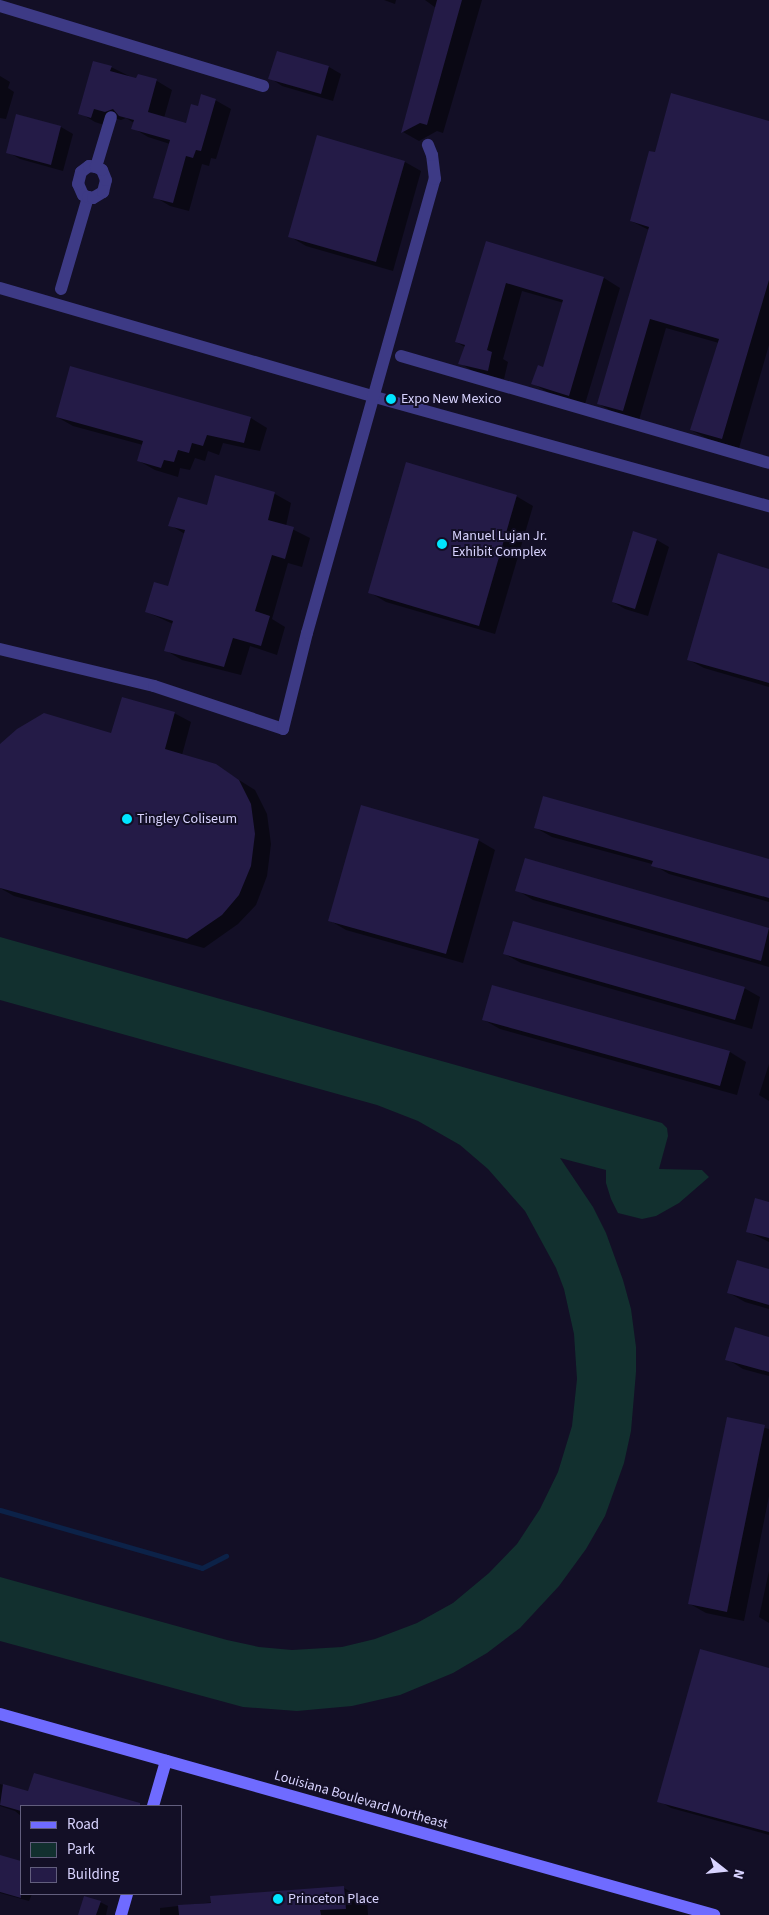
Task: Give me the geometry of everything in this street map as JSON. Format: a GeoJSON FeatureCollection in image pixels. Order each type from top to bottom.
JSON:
{"type":"FeatureCollection","features":[{"type":"Feature","properties":{"kind":"main road","name":"Louisiana Boulevard Northeast"},"geometry":{"type":"LineString","coordinates":[[0,1714],[714,1915]]}},
{"type":"Feature","properties":{"kind":"main road"},"geometry":{"type":"LineString","coordinates":[[153,1805],[166,1760]]}},
{"type":"Feature","properties":{"kind":"main road"},"geometry":{"type":"LineString","coordinates":[[121,1915],[127,1895]]}},
{"type":"Feature","properties":{"kind":"street"},"geometry":{"type":"LineString","coordinates":[[0,6],[263,86]]}},
{"type":"Feature","properties":{"kind":"street"},"geometry":{"type":"LineString","coordinates":[[96,167],[111,117]]}},
{"type":"Feature","properties":{"kind":"street"},"geometry":{"type":"LineString","coordinates":[[0,649],[154,686],[283,729],[307,632],[376,397],[436,179],[432,155],[428,145]]}},
{"type":"Feature","properties":{"kind":"street"},"geometry":{"type":"LineString","coordinates":[[90,166],[96,167],[102,170],[106,180],[102,192],[93,198],[83,195],[78,184],[81,172],[90,166]]}},
{"type":"Feature","properties":{"kind":"street"},"geometry":{"type":"LineString","coordinates":[[61,289],[88,197]]}},
{"type":"Feature","properties":{"kind":"street"},"geometry":{"type":"LineString","coordinates":[[0,288],[376,397],[769,506]]}},
{"type":"Feature","properties":{"kind":"street"},"geometry":{"type":"LineString","coordinates":[[401,356],[769,462]]}},
{"type":"Feature","properties":{"kind":"green space"},"geometry":{"type":"Polygon","coordinates":[[[0,937],[662,1123],[667,1128],[668,1136],[659,1169],[702,1170],[709,1177],[679,1203],[656,1216],[642,1219],[618,1213],[606,1183],[606,1170],[560,1158],[593,1207],[606,1233],[631,1309],[636,1347],[636,1372],[631,1431],[624,1463],[605,1516],[586,1549],[559,1586],[520,1628],[487,1653],[453,1673],[400,1695],[352,1706],[297,1711],[243,1707],[0,1641],[0,1577],[227,1640],[259,1647],[292,1650],[342,1647],[375,1639],[417,1623],[453,1603],[489,1573],[517,1544],[540,1509],[558,1472],[572,1426],[577,1379],[574,1334],[564,1289],[556,1268],[525,1211],[488,1169],[460,1145],[418,1121],[377,1105],[0,1000],[0,937]]]}},
{"type":"Feature","properties":{"kind":"building"},"geometry":{"type":"Polygon","coordinates":[[[437,0],[462,0],[427,125],[420,123],[401,133],[437,0]]]}},
{"type":"Feature","properties":{"kind":"building"},"geometry":{"type":"Polygon","coordinates":[[[277,51],[329,66],[321,94],[268,79],[277,51]]]}},
{"type":"Feature","properties":{"kind":"building"},"geometry":{"type":"Polygon","coordinates":[[[93,61],[112,66],[110,71],[136,78],[138,74],[157,79],[148,112],[186,123],[191,104],[198,106],[201,94],[216,99],[201,151],[196,150],[193,158],[186,156],[173,203],[153,198],[170,140],[131,129],[134,120],[119,116],[113,109],[105,112],[94,109],[91,118],[78,114],[93,61]]]}},
{"type":"Feature","properties":{"kind":"building"},"geometry":{"type":"Polygon","coordinates":[[[671,93],[769,121],[769,280],[722,439],[690,430],[719,339],[650,319],[623,411],[597,404],[649,227],[630,221],[649,151],[655,152],[671,93]]]}},
{"type":"Feature","properties":{"kind":"building"},"geometry":{"type":"Polygon","coordinates":[[[16,114],[61,126],[51,165],[6,153],[16,114]]]}},
{"type":"Feature","properties":{"kind":"building"},"geometry":{"type":"Polygon","coordinates":[[[317,135],[405,161],[376,262],[288,237],[317,135]]]}},
{"type":"Feature","properties":{"kind":"building"},"geometry":{"type":"Polygon","coordinates":[[[486,241],[604,277],[569,396],[531,384],[538,365],[543,367],[563,300],[506,283],[487,350],[492,352],[488,371],[458,364],[465,345],[455,342],[486,241]]]}},
{"type":"Feature","properties":{"kind":"building"},"geometry":{"type":"Polygon","coordinates":[[[70,366],[251,417],[244,443],[207,435],[203,446],[192,443],[189,453],[178,450],[174,462],[164,460],[161,468],[137,461],[143,441],[56,417],[70,366]]]}},
{"type":"Feature","properties":{"kind":"building","name":"Manuel Lujan Jr. Exhibit Complex"},"geometry":{"type":"Polygon","coordinates":[[[406,462],[517,495],[479,626],[368,593],[406,462]]]}},
{"type":"Feature","properties":{"kind":"building"},"geometry":{"type":"Polygon","coordinates":[[[215,475],[275,492],[268,520],[294,527],[285,559],[272,555],[255,611],[270,616],[261,646],[233,638],[224,667],[164,651],[173,621],[145,612],[154,582],[168,586],[185,530],[168,526],[178,497],[207,505],[215,475]]]}},
{"type":"Feature","properties":{"kind":"building"},"geometry":{"type":"Polygon","coordinates":[[[633,531],[657,539],[635,609],[612,602],[633,531]]]}},
{"type":"Feature","properties":{"kind":"building"},"geometry":{"type":"Polygon","coordinates":[[[718,553],[769,569],[769,683],[687,660],[718,553]]]}},
{"type":"Feature","properties":{"kind":"building","name":"Tingley Coliseum"},"geometry":{"type":"Polygon","coordinates":[[[122,697],[175,712],[165,749],[216,764],[239,780],[251,804],[255,834],[251,866],[239,895],[222,915],[187,939],[0,888],[0,744],[17,729],[44,713],[111,733],[122,697]]]}},
{"type":"Feature","properties":{"kind":"building"},"geometry":{"type":"Polygon","coordinates":[[[543,796],[769,859],[769,898],[651,866],[653,861],[534,828],[543,796]]]}},
{"type":"Feature","properties":{"kind":"building"},"geometry":{"type":"Polygon","coordinates":[[[361,805],[479,839],[446,954],[328,921],[361,805]]]}},
{"type":"Feature","properties":{"kind":"building"},"geometry":{"type":"Polygon","coordinates":[[[525,858],[769,928],[761,961],[515,891],[525,858]]]}},
{"type":"Feature","properties":{"kind":"building"},"geometry":{"type":"Polygon","coordinates":[[[513,921],[745,987],[735,1020],[503,954],[513,921]]]}},
{"type":"Feature","properties":{"kind":"building"},"geometry":{"type":"Polygon","coordinates":[[[492,985],[730,1051],[720,1086],[482,1020],[492,985]]]}},
{"type":"Feature","properties":{"kind":"building"},"geometry":{"type":"Polygon","coordinates":[[[755,1198],[769,1202],[769,1238],[746,1232],[755,1198]]]}},
{"type":"Feature","properties":{"kind":"building"},"geometry":{"type":"Polygon","coordinates":[[[737,1260],[769,1269],[769,1305],[727,1293],[737,1260]]]}},
{"type":"Feature","properties":{"kind":"building"},"geometry":{"type":"Polygon","coordinates":[[[735,1327],[769,1337],[769,1372],[725,1360],[735,1327]]]}},
{"type":"Feature","properties":{"kind":"building"},"geometry":{"type":"Polygon","coordinates":[[[727,1417],[765,1425],[727,1612],[688,1604],[727,1417]]]}},
{"type":"Feature","properties":{"kind":"building"},"geometry":{"type":"Polygon","coordinates":[[[700,1649],[769,1668],[769,1832],[657,1802],[700,1649]]]}},
{"type":"Feature","properties":{"kind":"building"},"geometry":{"type":"Polygon","coordinates":[[[34,1773],[140,1803],[140,1805],[20,1805],[20,1811],[0,1805],[3,1784],[28,1791],[34,1773]]]}},
{"type":"Feature","properties":{"kind":"building"},"geometry":{"type":"Polygon","coordinates":[[[0,1855],[20,1861],[21,1898],[0,1892],[0,1855]]]}},
{"type":"Feature","properties":{"kind":"building","name":"Princeton Place"},"geometry":{"type":"Polygon","coordinates":[[[344,1886],[346,1909],[320,1910],[321,1915],[179,1915],[178,1905],[211,1903],[210,1896],[344,1886]]]}},
{"type":"Feature","properties":{"kind":"building"},"geometry":{"type":"Polygon","coordinates":[[[84,1896],[101,1901],[96,1915],[78,1915],[84,1896]]]}},
{"type":"Feature","properties":{"kind":"waterway"},"geometry":{"type":"LineString","coordinates":[[0,1510],[202,1568],[226,1556]]}},
{"type":"Feature","properties":{"kind":"place","name":"Expo New Mexico"},"geometry":{"type":"Point","coordinates":[391,399]}},
{"type":"Feature","properties":{"kind":"place","name":"Manuel Lujan Jr. Exhibit Complex"},"geometry":{"type":"Point","coordinates":[442,544]}},
{"type":"Feature","properties":{"kind":"place","name":"Tingley Coliseum"},"geometry":{"type":"Point","coordinates":[127,819]}},
{"type":"Feature","properties":{"kind":"place","name":"Princeton Place"},"geometry":{"type":"Point","coordinates":[278,1899]}}]}
